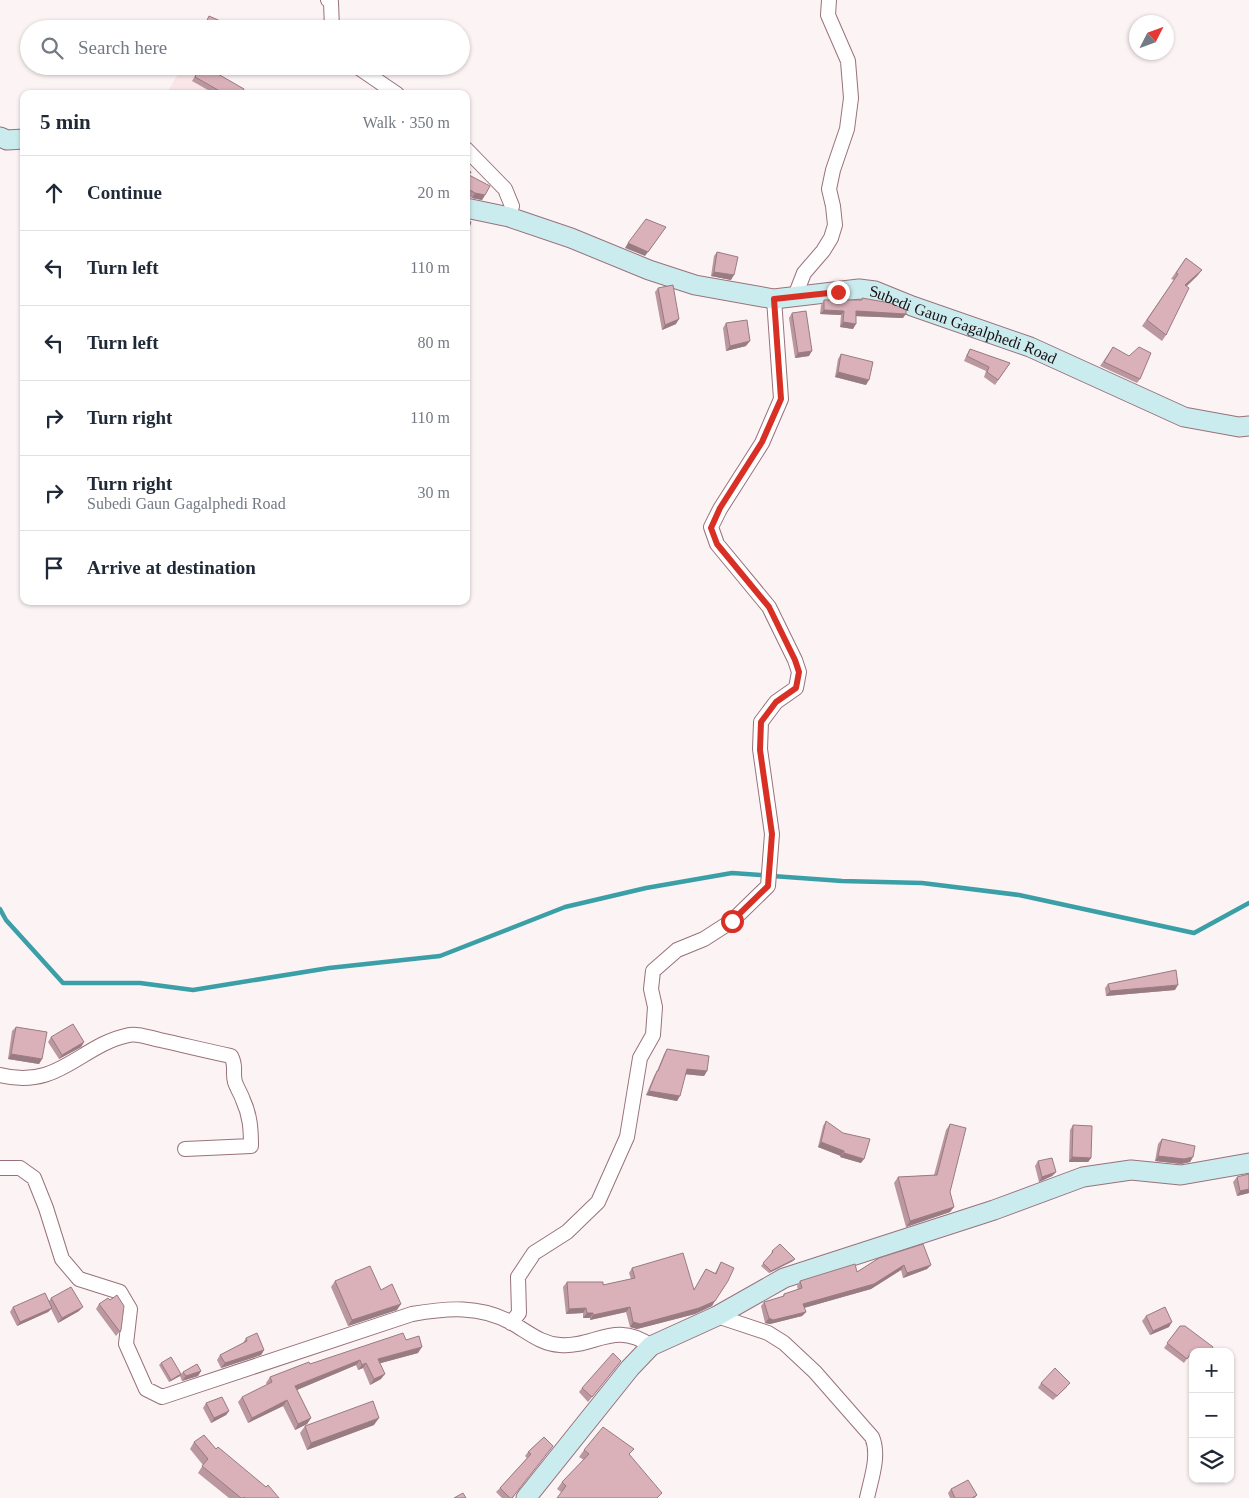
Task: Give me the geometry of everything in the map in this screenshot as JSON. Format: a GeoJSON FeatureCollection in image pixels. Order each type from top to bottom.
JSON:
{"type":"FeatureCollection","features":[{"type":"Feature","properties":{"kind":"street"},"geometry":{"type":"LineString","coordinates":[[328,0],[331,2],[332,20]]}},
{"type":"Feature","properties":{"kind":"street"},"geometry":{"type":"LineString","coordinates":[[795,296],[804,273],[824,251],[831,238],[835,225],[834,206],[829,188],[833,170],[848,128],[850,98],[848,61],[828,15],[829,0]]}},
{"type":"Feature","properties":{"kind":"street"},"geometry":{"type":"LineString","coordinates":[[369,75],[391,90]]}},
{"type":"Feature","properties":{"kind":"street"},"geometry":{"type":"LineString","coordinates":[[0,137],[7,140],[20,139]]}},
{"type":"Feature","properties":{"kind":"street"},"geometry":{"type":"LineString","coordinates":[[470,153],[505,189],[512,206],[508,217]]}},
{"type":"Feature","properties":{"kind":"street","name":"Subedi Gaun Gagalphedi Road"},"geometry":{"type":"LineString","coordinates":[[470,209],[508,217],[571,238],[649,270],[695,285],[774,299],[860,288],[876,291],[912,306],[1030,347],[1184,417],[1239,427],[1249,426]]}},
{"type":"Feature","properties":{"kind":"street"},"geometry":{"type":"LineString","coordinates":[[511,1323],[519,1313],[518,1277],[534,1253],[567,1232],[598,1202],[627,1137],[640,1058],[653,1035],[655,1007],[651,988],[653,971],[677,950],[704,939],[732,921],[768,886],[772,834],[761,756],[761,722],[776,702],[796,688],[799,672],[769,607],[717,544],[711,528],[720,508],[762,442],[781,399],[774,299]]}},
{"type":"Feature","properties":{"kind":"street"},"geometry":{"type":"LineString","coordinates":[[0,1075],[12,1078],[30,1078],[48,1074],[64,1068],[109,1042],[130,1035],[231,1056],[235,1063],[233,1074],[235,1084],[251,1123],[251,1146],[185,1149]]}},
{"type":"Feature","properties":{"kind":"street"},"geometry":{"type":"LineString","coordinates":[[526,1498],[630,1368],[651,1346],[717,1316],[784,1278],[994,1210],[1083,1177],[1131,1170],[1181,1175],[1249,1163]]}},
{"type":"Feature","properties":{"kind":"street"},"geometry":{"type":"LineString","coordinates":[[0,1168],[20,1168],[34,1178],[46,1208],[62,1259],[79,1279],[120,1292],[130,1309],[126,1344],[146,1389],[162,1397],[412,1314],[444,1309],[481,1310],[494,1314],[539,1340],[561,1346],[613,1334],[640,1338],[651,1346]]}},
{"type":"Feature","properties":{"kind":"street"},"geometry":{"type":"LineString","coordinates":[[717,1316],[768,1333],[784,1343],[815,1372],[872,1437],[876,1446],[868,1498]]}},
{"type":"Feature","properties":{"kind":"shaded area"},"geometry":{"type":"Polygon","coordinates":[[[177,75],[210,75],[234,90],[169,90],[177,75]]]}},
{"type":"Feature","properties":{"kind":"building"},"geometry":{"type":"Polygon","coordinates":[[[209,16],[218,20],[207,20],[209,16]]]}},
{"type":"Feature","properties":{"kind":"building"},"geometry":{"type":"Polygon","coordinates":[[[196,75],[220,75],[244,89],[218,90],[195,77],[196,75]]]}},
{"type":"Feature","properties":{"kind":"building"},"geometry":{"type":"Polygon","coordinates":[[[470,176],[490,186],[485,195],[470,190],[470,176]]]}},
{"type":"Feature","properties":{"kind":"building"},"geometry":{"type":"Polygon","coordinates":[[[646,219],[666,227],[648,252],[628,243],[646,219]]]}},
{"type":"Feature","properties":{"kind":"building"},"geometry":{"type":"Polygon","coordinates":[[[717,252],[738,257],[734,275],[714,272],[717,252]]]}},
{"type":"Feature","properties":{"kind":"building"},"geometry":{"type":"Polygon","coordinates":[[[1186,258],[1202,270],[1185,285],[1189,288],[1166,335],[1147,320],[1178,274],[1176,273],[1186,258]]]}},
{"type":"Feature","properties":{"kind":"building"},"geometry":{"type":"Polygon","coordinates":[[[673,285],[679,319],[665,325],[658,288],[673,285]]]}},
{"type":"Feature","properties":{"kind":"building"},"geometry":{"type":"Polygon","coordinates":[[[862,298],[890,303],[906,310],[906,314],[856,311],[856,324],[843,322],[844,311],[824,310],[824,300],[862,300],[862,298]]]}},
{"type":"Feature","properties":{"kind":"building"},"geometry":{"type":"Polygon","coordinates":[[[806,311],[812,351],[798,353],[792,313],[806,311]]]}},
{"type":"Feature","properties":{"kind":"building"},"geometry":{"type":"Polygon","coordinates":[[[747,320],[750,341],[730,346],[726,323],[747,320]]]}},
{"type":"Feature","properties":{"kind":"building"},"geometry":{"type":"Polygon","coordinates":[[[1113,347],[1129,356],[1139,347],[1151,353],[1140,379],[1104,362],[1113,347]]]}},
{"type":"Feature","properties":{"kind":"building"},"geometry":{"type":"Polygon","coordinates":[[[970,349],[1010,363],[998,380],[987,372],[989,367],[967,356],[970,349]]]}},
{"type":"Feature","properties":{"kind":"building"},"geometry":{"type":"Polygon","coordinates":[[[841,354],[873,362],[869,380],[838,372],[841,354]]]}},
{"type":"Feature","properties":{"kind":"building"},"geometry":{"type":"Polygon","coordinates":[[[1176,970],[1178,985],[1110,991],[1108,984],[1176,970]]]}},
{"type":"Feature","properties":{"kind":"building"},"geometry":{"type":"Polygon","coordinates":[[[73,1024],[84,1042],[62,1055],[51,1037],[73,1024]]]}},
{"type":"Feature","properties":{"kind":"building"},"geometry":{"type":"Polygon","coordinates":[[[16,1027],[47,1032],[42,1059],[11,1054],[16,1027]]]}},
{"type":"Feature","properties":{"kind":"building"},"geometry":{"type":"Polygon","coordinates":[[[667,1049],[709,1056],[707,1071],[687,1069],[680,1096],[649,1091],[667,1049]]]}},
{"type":"Feature","properties":{"kind":"building"},"geometry":{"type":"Polygon","coordinates":[[[826,1121],[843,1133],[870,1139],[864,1159],[844,1153],[844,1151],[821,1142],[826,1121]]]}},
{"type":"Feature","properties":{"kind":"building"},"geometry":{"type":"Polygon","coordinates":[[[950,1124],[966,1128],[950,1192],[954,1207],[910,1221],[898,1177],[937,1175],[950,1124]]]}},
{"type":"Feature","properties":{"kind":"building"},"geometry":{"type":"Polygon","coordinates":[[[1073,1125],[1092,1126],[1091,1158],[1072,1157],[1073,1125]]]}},
{"type":"Feature","properties":{"kind":"building"},"geometry":{"type":"Polygon","coordinates":[[[1162,1139],[1195,1146],[1193,1157],[1184,1159],[1158,1156],[1162,1139]]]}},
{"type":"Feature","properties":{"kind":"building"},"geometry":{"type":"Polygon","coordinates":[[[1052,1158],[1056,1172],[1042,1177],[1038,1161],[1052,1158]]]}},
{"type":"Feature","properties":{"kind":"building"},"geometry":{"type":"Polygon","coordinates":[[[1249,1174],[1249,1189],[1240,1191],[1237,1177],[1249,1174]]]}},
{"type":"Feature","properties":{"kind":"building"},"geometry":{"type":"Polygon","coordinates":[[[780,1244],[795,1259],[771,1271],[763,1263],[780,1244]]]}},
{"type":"Feature","properties":{"kind":"building"},"geometry":{"type":"Polygon","coordinates":[[[923,1244],[931,1265],[907,1273],[904,1265],[874,1284],[803,1304],[806,1312],[773,1320],[769,1318],[764,1302],[802,1288],[800,1281],[855,1264],[857,1272],[879,1258],[923,1244]]]}},
{"type":"Feature","properties":{"kind":"building"},"geometry":{"type":"Polygon","coordinates":[[[683,1253],[694,1290],[706,1269],[716,1274],[721,1262],[734,1268],[715,1301],[699,1308],[640,1324],[633,1322],[630,1307],[593,1315],[593,1313],[587,1313],[586,1308],[569,1309],[567,1282],[603,1282],[603,1285],[635,1278],[632,1268],[683,1253]]]}},
{"type":"Feature","properties":{"kind":"building"},"geometry":{"type":"Polygon","coordinates":[[[370,1266],[381,1290],[392,1284],[401,1304],[352,1320],[335,1281],[370,1266]]]}},
{"type":"Feature","properties":{"kind":"building"},"geometry":{"type":"Polygon","coordinates":[[[71,1287],[83,1307],[62,1318],[51,1298],[71,1287]]]}},
{"type":"Feature","properties":{"kind":"building"},"geometry":{"type":"Polygon","coordinates":[[[45,1293],[52,1308],[20,1322],[13,1307],[45,1293]]]}},
{"type":"Feature","properties":{"kind":"building"},"geometry":{"type":"Polygon","coordinates":[[[117,1295],[124,1306],[120,1332],[99,1304],[117,1295]]]}},
{"type":"Feature","properties":{"kind":"building"},"geometry":{"type":"Polygon","coordinates":[[[1165,1307],[1172,1322],[1153,1331],[1146,1316],[1165,1307]]]}},
{"type":"Feature","properties":{"kind":"building"},"geometry":{"type":"Polygon","coordinates":[[[1180,1326],[1185,1326],[1213,1347],[1189,1348],[1187,1359],[1167,1343],[1180,1326]]]}},
{"type":"Feature","properties":{"kind":"building"},"geometry":{"type":"Polygon","coordinates":[[[257,1333],[264,1350],[225,1363],[220,1355],[247,1341],[246,1338],[257,1333]]]}},
{"type":"Feature","properties":{"kind":"building"},"geometry":{"type":"Polygon","coordinates":[[[403,1333],[406,1340],[419,1336],[422,1347],[378,1359],[385,1374],[374,1379],[366,1363],[362,1365],[360,1360],[295,1386],[311,1418],[298,1424],[287,1400],[252,1418],[242,1397],[272,1382],[270,1377],[309,1362],[310,1364],[403,1333]]]}},
{"type":"Feature","properties":{"kind":"building"},"geometry":{"type":"Polygon","coordinates":[[[613,1353],[621,1361],[592,1397],[582,1388],[613,1353]]]}},
{"type":"Feature","properties":{"kind":"building"},"geometry":{"type":"Polygon","coordinates":[[[171,1357],[181,1374],[171,1380],[161,1363],[171,1357]]]}},
{"type":"Feature","properties":{"kind":"building"},"geometry":{"type":"Polygon","coordinates":[[[197,1364],[201,1371],[186,1376],[183,1372],[197,1364]]]}},
{"type":"Feature","properties":{"kind":"building"},"geometry":{"type":"Polygon","coordinates":[[[1055,1368],[1070,1383],[1057,1396],[1041,1383],[1055,1368]]]}},
{"type":"Feature","properties":{"kind":"building"},"geometry":{"type":"Polygon","coordinates":[[[222,1397],[229,1411],[214,1418],[206,1403],[222,1397]]]}},
{"type":"Feature","properties":{"kind":"building"},"geometry":{"type":"Polygon","coordinates":[[[373,1401],[379,1418],[311,1443],[305,1426],[373,1401]]]}},
{"type":"Feature","properties":{"kind":"building"},"geometry":{"type":"Polygon","coordinates":[[[603,1427],[634,1449],[629,1454],[662,1493],[657,1498],[557,1498],[566,1486],[562,1482],[589,1454],[584,1450],[603,1427]]]}},
{"type":"Feature","properties":{"kind":"building"},"geometry":{"type":"Polygon","coordinates":[[[204,1435],[216,1449],[218,1447],[266,1487],[268,1485],[279,1498],[241,1498],[202,1466],[208,1459],[194,1442],[204,1435]]]}},
{"type":"Feature","properties":{"kind":"building"},"geometry":{"type":"Polygon","coordinates":[[[544,1437],[553,1446],[512,1498],[510,1498],[500,1488],[531,1454],[528,1452],[544,1437]]]}},
{"type":"Feature","properties":{"kind":"building"},"geometry":{"type":"Polygon","coordinates":[[[968,1480],[977,1495],[972,1498],[955,1498],[951,1489],[968,1480]]]}},
{"type":"Feature","properties":{"kind":"building"},"geometry":{"type":"Polygon","coordinates":[[[463,1493],[466,1498],[454,1498],[463,1493]]]}},
{"type":"Feature","properties":{"kind":"waterway"},"geometry":{"type":"LineString","coordinates":[[0,909],[6,920],[63,983],[140,983],[193,990],[329,968],[440,956],[565,907],[646,888],[732,873],[842,881],[922,883],[1019,895],[1194,933],[1249,903]]}},
{"type":"Feature","properties":{"kind":"route"},"geometry":{"type":"LineString","coordinates":[[732,921],[768,886],[772,834],[760,750],[761,722],[776,702],[796,688],[799,672],[769,607],[717,544],[711,528],[720,508],[762,442],[781,399],[774,299],[838,292]]}}]}
